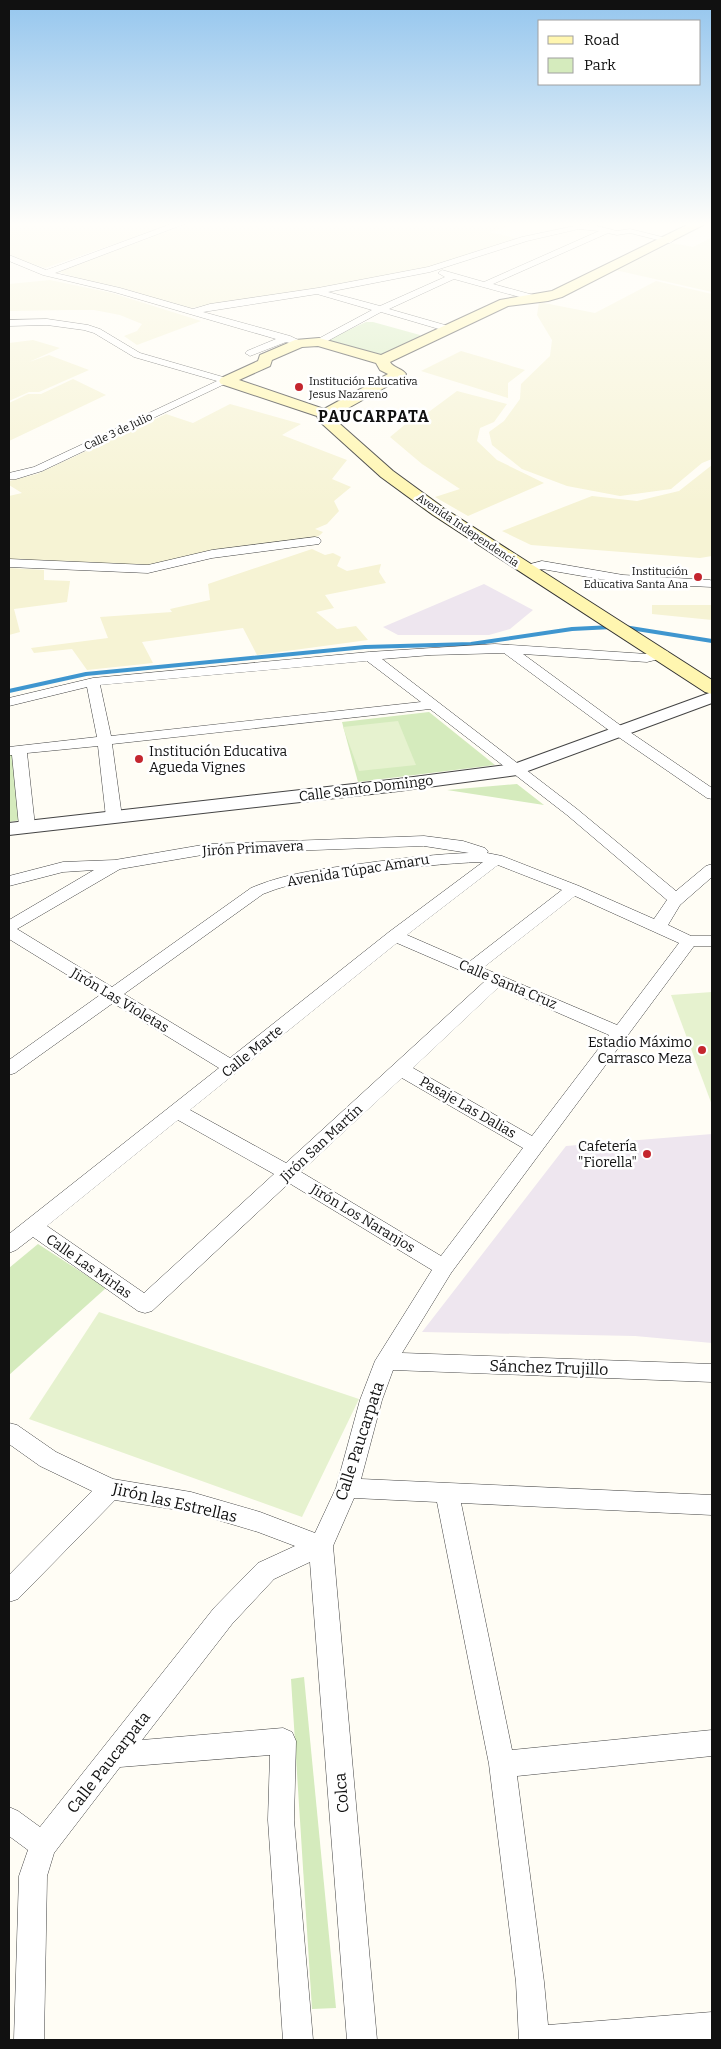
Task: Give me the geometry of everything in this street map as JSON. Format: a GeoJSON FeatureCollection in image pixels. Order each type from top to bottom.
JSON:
{"type":"FeatureCollection","features":[{"type":"Feature","properties":{"kind":"main road"},"geometry":{"type":"LineString","coordinates":[[226,381],[265,363],[265,358],[294,341],[319,342],[382,360],[470,319]]}},
{"type":"Feature","properties":{"kind":"main road"},"geometry":{"type":"LineString","coordinates":[[226,381],[325,414],[399,374],[385,367],[382,360]]}},
{"type":"Feature","properties":{"kind":"main road","name":"Avenida Independencia"},"geometry":{"type":"LineString","coordinates":[[325,414],[324,418],[387,474],[439,512],[625,630],[712,688]]}},
{"type":"Feature","properties":{"kind":"street"},"geometry":{"type":"LineString","coordinates":[[215,319],[294,341]]}},
{"type":"Feature","properties":{"kind":"street"},"geometry":{"type":"LineString","coordinates":[[319,342],[363,319]]}},
{"type":"Feature","properties":{"kind":"street"},"geometry":{"type":"LineString","coordinates":[[372,319],[377,320]]}},
{"type":"Feature","properties":{"kind":"street"},"geometry":{"type":"LineString","coordinates":[[415,319],[449,328]]}},
{"type":"Feature","properties":{"kind":"street"},"geometry":{"type":"LineString","coordinates":[[9,323],[47,322],[92,329],[137,355],[226,381]]}},
{"type":"Feature","properties":{"kind":"street"},"geometry":{"type":"LineString","coordinates":[[417,332],[433,336]]}},
{"type":"Feature","properties":{"kind":"street","name":"Calle 3 de Julio"},"geometry":{"type":"LineString","coordinates":[[9,476],[38,469],[226,381]]}},
{"type":"Feature","properties":{"kind":"street"},"geometry":{"type":"LineString","coordinates":[[9,562],[148,569],[212,554],[315,541]]}},
{"type":"Feature","properties":{"kind":"street"},"geometry":{"type":"LineString","coordinates":[[527,569],[542,565],[623,579],[710,584]]}},
{"type":"Feature","properties":{"kind":"street"},"geometry":{"type":"LineString","coordinates":[[9,702],[93,682],[430,651],[508,649],[647,658],[662,654]]}},
{"type":"Feature","properties":{"kind":"street"},"geometry":{"type":"LineString","coordinates":[[508,649],[619,731],[712,795]]}},
{"type":"Feature","properties":{"kind":"street"},"geometry":{"type":"LineString","coordinates":[[369,656],[572,812],[676,898]]}},
{"type":"Feature","properties":{"kind":"street"},"geometry":{"type":"LineString","coordinates":[[93,682],[105,741],[114,817]]}},
{"type":"Feature","properties":{"kind":"street","name":"Calle Santo Domingo"},"geometry":{"type":"LineString","coordinates":[[18,827],[517,770],[712,697]]}},
{"type":"Feature","properties":{"kind":"street"},"geometry":{"type":"LineString","coordinates":[[18,827],[14,751],[433,705]]}},
{"type":"Feature","properties":{"kind":"street","name":"Jirón Primavera"},"geometry":{"type":"LineString","coordinates":[[9,881],[63,867],[115,865],[208,849],[424,841],[462,846],[496,859]]}},
{"type":"Feature","properties":{"kind":"street","name":"Avenida Túpac Amaru"},"geometry":{"type":"LineString","coordinates":[[9,1069],[257,891],[279,882],[311,875],[445,858],[496,859],[573,889],[689,941]]}},
{"type":"Feature","properties":{"kind":"street","name":"Calle Marte"},"geometry":{"type":"LineString","coordinates":[[9,1245],[395,936],[496,859]]}},
{"type":"Feature","properties":{"kind":"street"},"geometry":{"type":"LineString","coordinates":[[9,928],[115,865]]}},
{"type":"Feature","properties":{"kind":"street"},"geometry":{"type":"LineString","coordinates":[[659,928],[667,910],[676,898],[712,870]]}},
{"type":"Feature","properties":{"kind":"street"},"geometry":{"type":"LineString","coordinates":[[471,969],[573,889]]}},
{"type":"Feature","properties":{"kind":"street","name":"Jirón Las Violetas"},"geometry":{"type":"LineString","coordinates":[[9,932],[231,1067]]}},
{"type":"Feature","properties":{"kind":"street","name":"Calle Santa Cruz"},"geometry":{"type":"LineString","coordinates":[[395,936],[620,1033]]}},
{"type":"Feature","properties":{"kind":"street"},"geometry":{"type":"LineString","coordinates":[[689,941],[712,941]]}},
{"type":"Feature","properties":{"kind":"street","name":"Calle Paucarpata"},"geometry":{"type":"LineString","coordinates":[[28,2040],[33,1876],[42,1845],[223,1616],[266,1571],[320,1546],[347,1488],[371,1400],[386,1362],[444,1267],[689,941]]}},
{"type":"Feature","properties":{"kind":"street","name":"Jirón San Martín"},"geometry":{"type":"LineString","coordinates":[[145,1305],[497,980]]}},
{"type":"Feature","properties":{"kind":"street","name":"Pasaje Las Dalias"},"geometry":{"type":"LineString","coordinates":[[400,1069],[535,1146]]}},
{"type":"Feature","properties":{"kind":"street","name":"Jirón Los Naranjos"},"geometry":{"type":"LineString","coordinates":[[176,1111],[288,1173],[444,1267]]}},
{"type":"Feature","properties":{"kind":"street","name":"Calle Las Mirlas"},"geometry":{"type":"LineString","coordinates":[[32,1226],[145,1305]]}},
{"type":"Feature","properties":{"kind":"street","name":"Sánchez Trujillo"},"geometry":{"type":"LineString","coordinates":[[386,1362],[712,1373]]}},
{"type":"Feature","properties":{"kind":"street","name":"Jirón las Estrellas"},"geometry":{"type":"LineString","coordinates":[[9,1432],[48,1459],[110,1489],[191,1502],[260,1522],[320,1546]]}},
{"type":"Feature","properties":{"kind":"street"},"geometry":{"type":"LineString","coordinates":[[347,1488],[712,1505]]}},
{"type":"Feature","properties":{"kind":"street"},"geometry":{"type":"LineString","coordinates":[[9,1591],[110,1489]]}},
{"type":"Feature","properties":{"kind":"street"},"geometry":{"type":"LineString","coordinates":[[447,1493],[502,1764],[530,1982],[534,2040]]}},
{"type":"Feature","properties":{"kind":"street","name":"Colca"},"geometry":{"type":"LineString","coordinates":[[320,1546],[362,2040]]}},
{"type":"Feature","properties":{"kind":"street"},"geometry":{"type":"LineString","coordinates":[[114,1755],[283,1741],[281,1820],[298,2040]]}},
{"type":"Feature","properties":{"kind":"street"},"geometry":{"type":"LineString","coordinates":[[502,1764],[712,1743]]}},
{"type":"Feature","properties":{"kind":"street"},"geometry":{"type":"LineString","coordinates":[[9,1820],[42,1845]]}},
{"type":"Feature","properties":{"kind":"street"},"geometry":{"type":"LineString","coordinates":[[548,2040],[712,2027]]}},
{"type":"Feature","properties":{"kind":"shaded area"},"geometry":{"type":"Polygon","coordinates":[[[129,319],[193,319],[201,321],[137,345],[124,336],[137,331],[142,324],[129,319]]]}},
{"type":"Feature","properties":{"kind":"shaded area"},"geometry":{"type":"Polygon","coordinates":[[[539,319],[712,319],[712,459],[702,463],[671,489],[620,496],[567,486],[522,469],[492,445],[489,432],[504,421],[520,399],[521,384],[550,356],[552,340],[539,319]]]}},
{"type":"Feature","properties":{"kind":"shaded area"},"geometry":{"type":"Polygon","coordinates":[[[33,340],[60,348],[29,362],[49,355],[89,370],[39,392],[29,392],[9,401],[9,343],[33,340]]]}},
{"type":"Feature","properties":{"kind":"shaded area"},"geometry":{"type":"Polygon","coordinates":[[[461,351],[525,370],[508,383],[508,398],[421,371],[461,351]]]}},
{"type":"Feature","properties":{"kind":"shaded area"},"geometry":{"type":"Polygon","coordinates":[[[73,379],[106,395],[9,441],[9,403],[28,394],[41,394],[73,379]]]}},
{"type":"Feature","properties":{"kind":"shaded area"},"geometry":{"type":"Polygon","coordinates":[[[457,391],[507,404],[494,422],[480,428],[477,441],[497,460],[544,483],[468,516],[435,497],[460,489],[422,464],[390,437],[408,422],[430,411],[457,391]]]}},
{"type":"Feature","properties":{"kind":"shaded area"},"geometry":{"type":"Polygon","coordinates":[[[230,404],[301,424],[282,435],[347,460],[332,479],[351,487],[334,501],[339,511],[327,524],[315,529],[323,532],[320,535],[313,539],[149,567],[9,560],[9,496],[22,493],[9,485],[9,481],[37,474],[166,414],[193,423],[230,404]]]}},
{"type":"Feature","properties":{"kind":"shaded area"},"geometry":{"type":"Polygon","coordinates":[[[712,465],[712,556],[700,558],[531,545],[502,531],[592,496],[637,501],[679,491],[712,465]]]}},
{"type":"Feature","properties":{"kind":"shaded area"},"geometry":{"type":"Polygon","coordinates":[[[312,549],[325,555],[333,553],[341,557],[337,566],[347,571],[381,564],[379,572],[386,583],[325,595],[334,608],[316,612],[337,629],[356,626],[368,640],[257,655],[243,628],[142,642],[153,663],[87,670],[72,649],[34,653],[31,648],[108,638],[100,617],[172,612],[170,609],[210,600],[208,584],[312,549]]]}},
{"type":"Feature","properties":{"kind":"shaded area"},"geometry":{"type":"Polygon","coordinates":[[[9,568],[44,570],[44,580],[70,581],[67,602],[14,609],[20,632],[9,635],[9,568]]]}},
{"type":"Feature","properties":{"kind":"shaded area"},"geometry":{"type":"Polygon","coordinates":[[[484,584],[533,610],[510,629],[489,635],[398,635],[383,627],[484,584]]]}},
{"type":"Feature","properties":{"kind":"shaded area"},"geometry":{"type":"Polygon","coordinates":[[[652,605],[712,605],[712,620],[652,614],[652,605]]]}},
{"type":"Feature","properties":{"kind":"shaded area"},"geometry":{"type":"Polygon","coordinates":[[[712,1134],[712,1343],[635,1336],[422,1332],[566,1146],[712,1134]]]}},
{"type":"Feature","properties":{"kind":"green space"},"geometry":{"type":"Polygon","coordinates":[[[366,322],[373,322],[420,335],[420,338],[384,355],[375,355],[325,341],[366,322]]]}},
{"type":"Feature","properties":{"kind":"green space"},"geometry":{"type":"Polygon","coordinates":[[[429,712],[495,765],[358,782],[342,722],[429,712]]]}},
{"type":"Feature","properties":{"kind":"green space"},"geometry":{"type":"Polygon","coordinates":[[[398,721],[416,765],[359,771],[343,727],[398,721]]]}},
{"type":"Feature","properties":{"kind":"green space"},"geometry":{"type":"Polygon","coordinates":[[[9,755],[14,755],[20,820],[9,822],[9,755]]]}},
{"type":"Feature","properties":{"kind":"green space"},"geometry":{"type":"Polygon","coordinates":[[[517,784],[544,805],[447,790],[517,784]]]}},
{"type":"Feature","properties":{"kind":"green space","name":"Estadio Máximo Carrasco Meza"},"geometry":{"type":"Polygon","coordinates":[[[712,992],[712,1105],[671,995],[712,992]]]}},
{"type":"Feature","properties":{"kind":"green space"},"geometry":{"type":"Polygon","coordinates":[[[38,1244],[106,1288],[9,1375],[9,1268],[38,1244]]]}},
{"type":"Feature","properties":{"kind":"green space"},"geometry":{"type":"Polygon","coordinates":[[[99,1312],[359,1399],[302,1517],[29,1419],[99,1312]]]}},
{"type":"Feature","properties":{"kind":"green space"},"geometry":{"type":"Polygon","coordinates":[[[304,1677],[336,2008],[312,2009],[291,1679],[304,1677]]]}},
{"type":"Feature","properties":{"kind":"waterway"},"geometry":{"type":"LineString","coordinates":[[9,691],[86,674],[365,647],[471,644],[572,629],[612,627]]}},
{"type":"Feature","properties":{"kind":"waterway"},"geometry":{"type":"LineString","coordinates":[[624,627],[712,641]]}},
{"type":"Feature","properties":{"kind":"place","name":"Institución Educativa Jesus Nazareno"},"geometry":{"type":"Point","coordinates":[299,387]}},
{"type":"Feature","properties":{"kind":"place","name":"Institución Educativa Santa Ana"},"geometry":{"type":"Point","coordinates":[698,577]}},
{"type":"Feature","properties":{"kind":"place","name":"Institución Educativa Agueda Vignes"},"geometry":{"type":"Point","coordinates":[139,759]}},
{"type":"Feature","properties":{"kind":"place","name":"Estadio Máximo Carrasco Meza"},"geometry":{"type":"Point","coordinates":[702,1050]}},
{"type":"Feature","properties":{"kind":"place","name":"Cafetería \"Fiorella\""},"geometry":{"type":"Point","coordinates":[647,1154]}},
{"type":"Feature","properties":{"kind":"district","name":"PAUCARPATA"},"geometry":{"type":"Point","coordinates":[374,416]}}]}
